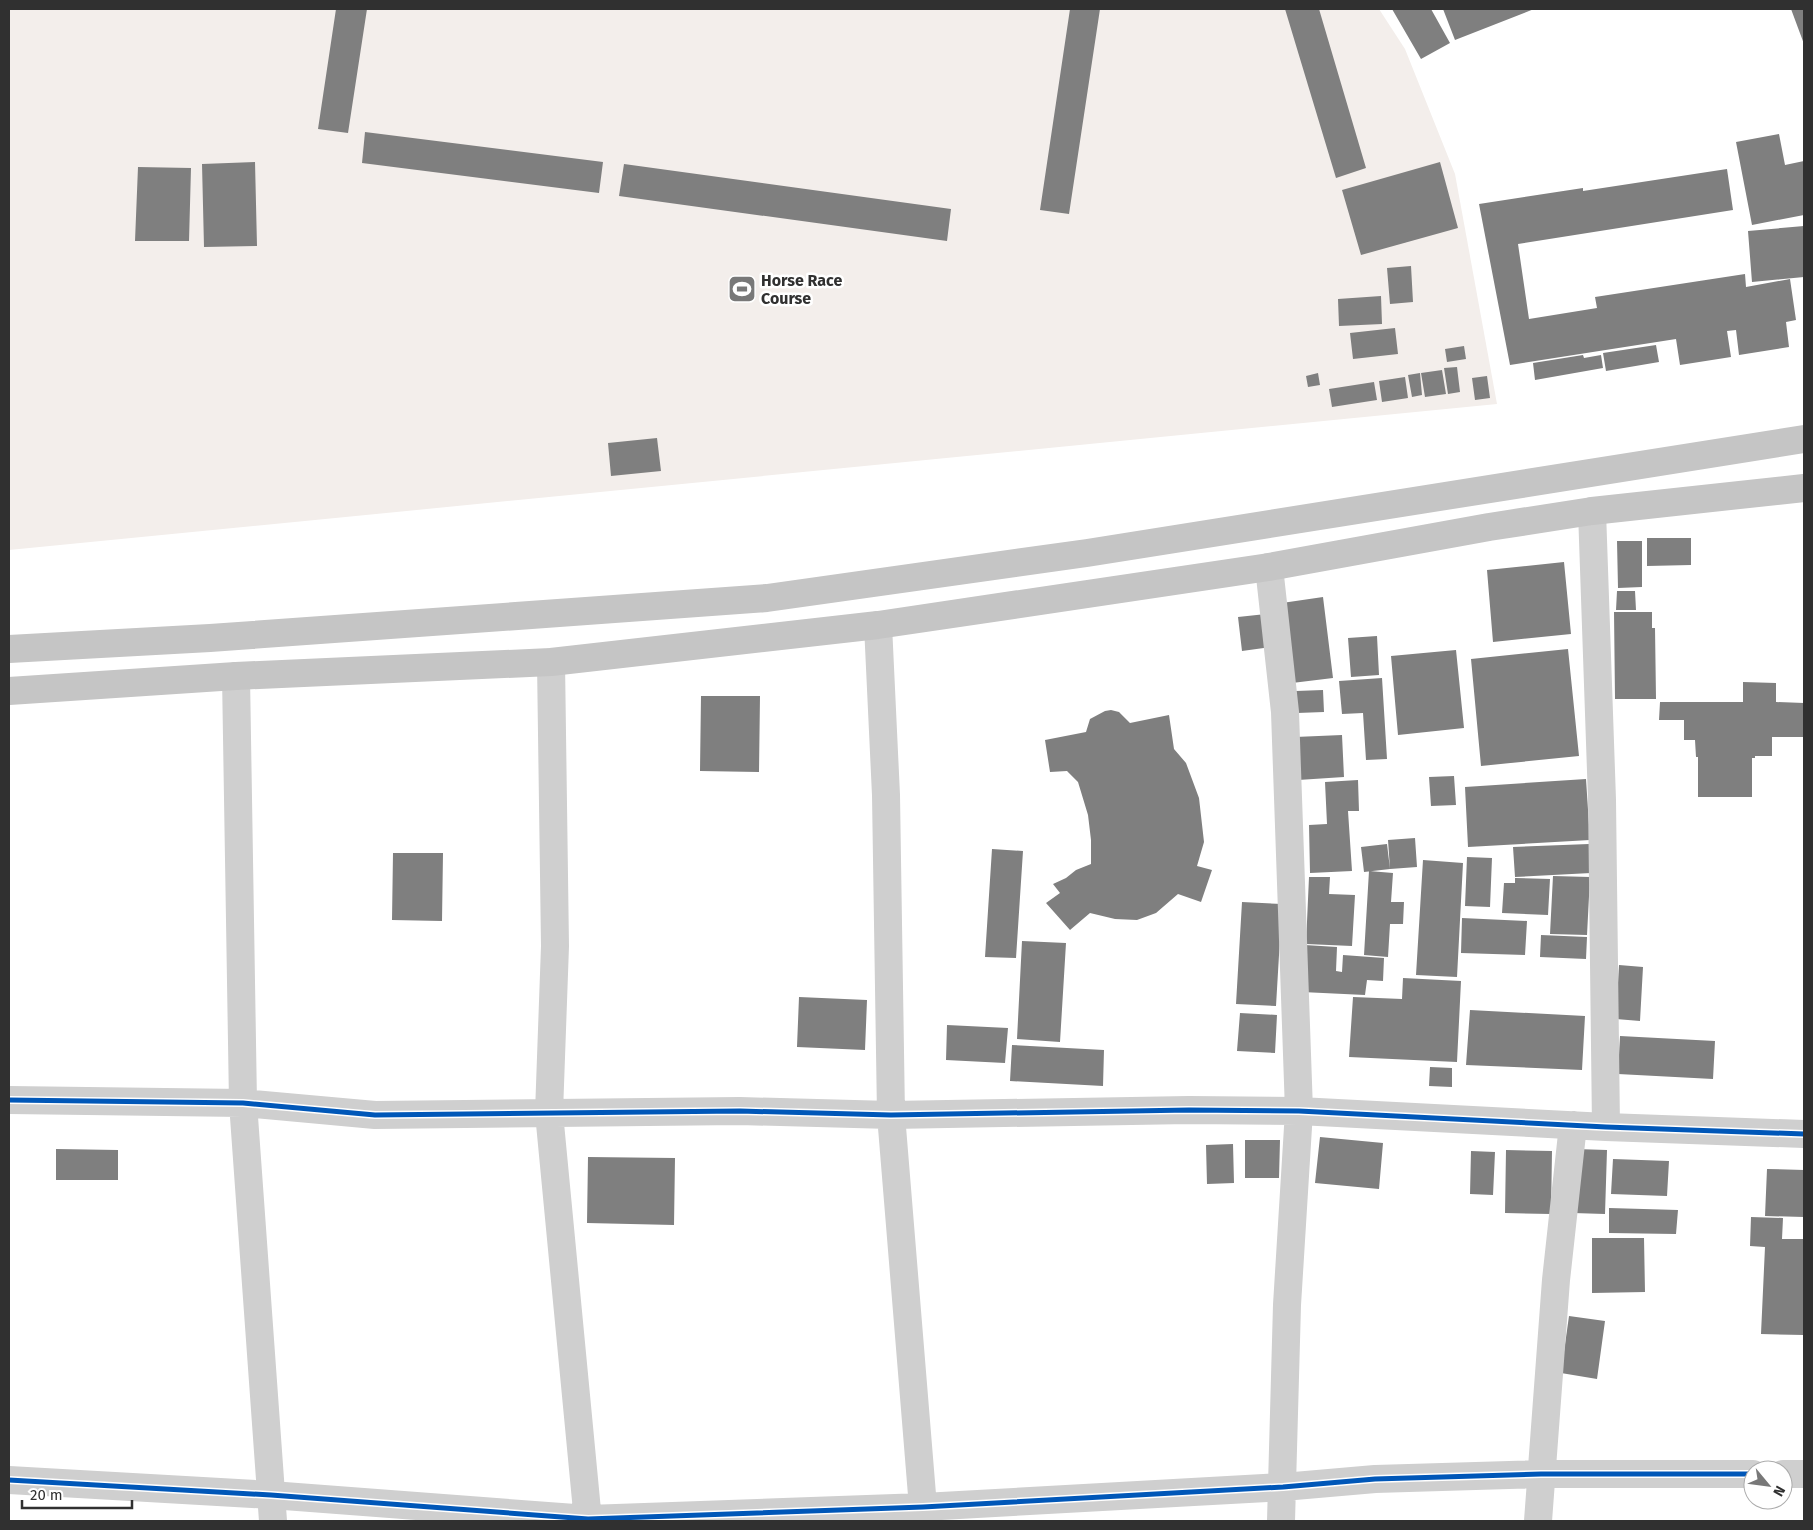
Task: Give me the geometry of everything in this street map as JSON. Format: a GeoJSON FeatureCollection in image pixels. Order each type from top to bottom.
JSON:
{"type":"FeatureCollection","features":[{"type":"Feature","properties":{"kind":"main road"},"geometry":{"type":"LineString","coordinates":[[9,649],[210,638],[767,598],[1086,553],[1804,439]]}},
{"type":"Feature","properties":{"kind":"main road"},"geometry":{"type":"LineString","coordinates":[[9,691],[236,676],[551,662],[878,625],[1269,567],[1488,527],[1592,511],[1804,488]]}},
{"type":"Feature","properties":{"kind":"street"},"geometry":{"type":"LineString","coordinates":[[1592,511],[1602,800],[1606,1127]]}},
{"type":"Feature","properties":{"kind":"street"},"geometry":{"type":"LineString","coordinates":[[1269,567],[1285,712],[1299,1111],[1287,1305],[1281,1521]]}},
{"type":"Feature","properties":{"kind":"street"},"geometry":{"type":"LineString","coordinates":[[878,625],[886,795],[891,1114],[923,1514]]}},
{"type":"Feature","properties":{"kind":"street"},"geometry":{"type":"LineString","coordinates":[[551,662],[555,946],[549,1113],[588,1520]]}},
{"type":"Feature","properties":{"kind":"street"},"geometry":{"type":"LineString","coordinates":[[236,676],[243,1104],[272,1508]]}},
{"type":"Feature","properties":{"kind":"street"},"geometry":{"type":"LineString","coordinates":[[9,1100],[243,1104],[375,1115],[740,1111],[891,1114],[1189,1110],[1299,1111],[1606,1127],[1804,1134]]}},
{"type":"Feature","properties":{"kind":"street"},"geometry":{"type":"LineString","coordinates":[[1538,1521],[1556,1280],[1573,1125]]}},
{"type":"Feature","properties":{"kind":"street"},"geometry":{"type":"LineString","coordinates":[[9,1480],[272,1508],[588,1520],[923,1514],[1375,1479],[1541,1474],[1743,1474]]}},
{"type":"Feature","properties":{"kind":"shaded area","name":"Horse Race Course"},"geometry":{"type":"Polygon","coordinates":[[[9,9],[1379,9],[1405,49],[1455,174],[1497,404],[9,550],[9,9]]]}},
{"type":"Feature","properties":{"kind":"building"},"geometry":{"type":"Polygon","coordinates":[[[336,9],[367,9],[348,133],[318,129],[336,9]]]}},
{"type":"Feature","properties":{"kind":"building"},"geometry":{"type":"Polygon","coordinates":[[[1070,9],[1100,9],[1069,214],[1040,210],[1070,9]]]}},
{"type":"Feature","properties":{"kind":"building"},"geometry":{"type":"Polygon","coordinates":[[[1285,9],[1319,9],[1366,168],[1336,178],[1285,9]]]}},
{"type":"Feature","properties":{"kind":"building"},"geometry":{"type":"Polygon","coordinates":[[[1392,9],[1431,9],[1450,43],[1421,59],[1392,9]]]}},
{"type":"Feature","properties":{"kind":"building"},"geometry":{"type":"Polygon","coordinates":[[[1443,9],[1534,9],[1455,40],[1443,9]]]}},
{"type":"Feature","properties":{"kind":"building"},"geometry":{"type":"Polygon","coordinates":[[[1791,9],[1804,9],[1804,44],[1791,9]]]}},
{"type":"Feature","properties":{"kind":"building"},"geometry":{"type":"Polygon","coordinates":[[[365,132],[603,162],[599,193],[362,163],[365,132]]]}},
{"type":"Feature","properties":{"kind":"building"},"geometry":{"type":"Polygon","coordinates":[[[1779,134],[1785,165],[1804,161],[1804,215],[1752,225],[1736,142],[1779,134]]]}},
{"type":"Feature","properties":{"kind":"building"},"geometry":{"type":"Polygon","coordinates":[[[255,162],[257,246],[204,247],[202,164],[255,162]]]}},
{"type":"Feature","properties":{"kind":"building"},"geometry":{"type":"Polygon","coordinates":[[[1440,162],[1458,228],[1361,255],[1342,190],[1440,162]]]}},
{"type":"Feature","properties":{"kind":"building"},"geometry":{"type":"Polygon","coordinates":[[[624,164],[951,209],[947,241],[619,196],[624,164]]]}},
{"type":"Feature","properties":{"kind":"building"},"geometry":{"type":"Polygon","coordinates":[[[138,167],[191,168],[189,241],[135,241],[138,167]]]}},
{"type":"Feature","properties":{"kind":"building"},"geometry":{"type":"Polygon","coordinates":[[[1727,169],[1733,210],[1518,244],[1529,319],[1597,308],[1595,297],[1745,274],[1746,287],[1790,279],[1796,320],[1786,322],[1789,347],[1739,355],[1736,330],[1727,331],[1731,357],[1680,365],[1676,339],[1510,365],[1479,204],[1583,188],[1583,191],[1727,169]]]}},
{"type":"Feature","properties":{"kind":"building"},"geometry":{"type":"Polygon","coordinates":[[[1804,226],[1804,277],[1752,282],[1748,231],[1804,226]]]}},
{"type":"Feature","properties":{"kind":"building"},"geometry":{"type":"Polygon","coordinates":[[[1411,266],[1413,302],[1390,304],[1387,268],[1411,266]]]}},
{"type":"Feature","properties":{"kind":"building"},"geometry":{"type":"Polygon","coordinates":[[[1381,296],[1382,324],[1339,326],[1338,299],[1381,296]]]}},
{"type":"Feature","properties":{"kind":"building"},"geometry":{"type":"Polygon","coordinates":[[[1395,328],[1398,354],[1353,359],[1350,333],[1395,328]]]}},
{"type":"Feature","properties":{"kind":"building"},"geometry":{"type":"Polygon","coordinates":[[[1656,345],[1659,362],[1606,371],[1603,353],[1656,345]]]}},
{"type":"Feature","properties":{"kind":"building"},"geometry":{"type":"Polygon","coordinates":[[[1464,346],[1466,359],[1447,362],[1445,349],[1464,346]]]}},
{"type":"Feature","properties":{"kind":"building"},"geometry":{"type":"Polygon","coordinates":[[[1583,355],[1584,358],[1601,355],[1603,368],[1535,380],[1533,363],[1583,355]]]}},
{"type":"Feature","properties":{"kind":"building"},"geometry":{"type":"Polygon","coordinates":[[[1457,367],[1460,392],[1448,394],[1444,368],[1457,367]]]}},
{"type":"Feature","properties":{"kind":"building"},"geometry":{"type":"Polygon","coordinates":[[[1442,370],[1446,394],[1425,397],[1421,373],[1442,370]]]}},
{"type":"Feature","properties":{"kind":"building"},"geometry":{"type":"Polygon","coordinates":[[[1318,373],[1320,385],[1308,387],[1306,376],[1318,373]]]}},
{"type":"Feature","properties":{"kind":"building"},"geometry":{"type":"Polygon","coordinates":[[[1420,373],[1422,395],[1412,397],[1408,375],[1420,373]]]}},
{"type":"Feature","properties":{"kind":"building"},"geometry":{"type":"Polygon","coordinates":[[[1487,376],[1490,398],[1475,400],[1472,378],[1487,376]]]}},
{"type":"Feature","properties":{"kind":"building"},"geometry":{"type":"Polygon","coordinates":[[[1405,377],[1408,398],[1382,402],[1379,381],[1405,377]]]}},
{"type":"Feature","properties":{"kind":"building"},"geometry":{"type":"Polygon","coordinates":[[[1374,382],[1377,400],[1332,407],[1329,389],[1374,382]]]}},
{"type":"Feature","properties":{"kind":"building"},"geometry":{"type":"Polygon","coordinates":[[[657,438],[661,471],[611,476],[608,443],[657,438]]]}},
{"type":"Feature","properties":{"kind":"building"},"geometry":{"type":"Polygon","coordinates":[[[1647,538],[1691,538],[1691,565],[1647,566],[1647,538]]]}},
{"type":"Feature","properties":{"kind":"building"},"geometry":{"type":"Polygon","coordinates":[[[1617,541],[1642,541],[1642,587],[1618,588],[1617,541]]]}},
{"type":"Feature","properties":{"kind":"building"},"geometry":{"type":"Polygon","coordinates":[[[1564,562],[1571,634],[1493,642],[1487,570],[1564,562]]]}},
{"type":"Feature","properties":{"kind":"building"},"geometry":{"type":"Polygon","coordinates":[[[1617,591],[1635,591],[1636,610],[1616,610],[1617,591]]]}},
{"type":"Feature","properties":{"kind":"building"},"geometry":{"type":"Polygon","coordinates":[[[1323,597],[1333,678],[1292,683],[1282,603],[1323,597]]]}},
{"type":"Feature","properties":{"kind":"building"},"geometry":{"type":"Polygon","coordinates":[[[1614,612],[1652,612],[1652,628],[1655,628],[1656,699],[1615,699],[1614,612]]]}},
{"type":"Feature","properties":{"kind":"building"},"geometry":{"type":"Polygon","coordinates":[[[1266,614],[1271,647],[1242,651],[1238,617],[1266,614]]]}},
{"type":"Feature","properties":{"kind":"building"},"geometry":{"type":"Polygon","coordinates":[[[1377,636],[1379,675],[1351,677],[1348,638],[1377,636]]]}},
{"type":"Feature","properties":{"kind":"building"},"geometry":{"type":"Polygon","coordinates":[[[1568,649],[1579,756],[1481,766],[1471,659],[1568,649]]]}},
{"type":"Feature","properties":{"kind":"building"},"geometry":{"type":"Polygon","coordinates":[[[1456,650],[1464,728],[1398,735],[1391,656],[1456,650]]]}},
{"type":"Feature","properties":{"kind":"building"},"geometry":{"type":"Polygon","coordinates":[[[1382,678],[1387,759],[1366,760],[1363,713],[1342,714],[1339,681],[1382,678]]]}},
{"type":"Feature","properties":{"kind":"building"},"geometry":{"type":"Polygon","coordinates":[[[1743,682],[1776,683],[1776,702],[1804,703],[1804,737],[1772,737],[1772,756],[1755,756],[1755,758],[1752,758],[1752,797],[1698,797],[1698,757],[1696,757],[1695,740],[1684,740],[1684,720],[1659,720],[1660,702],[1743,702],[1743,682]]]}},
{"type":"Feature","properties":{"kind":"building"},"geometry":{"type":"Polygon","coordinates":[[[1323,690],[1324,712],[1297,713],[1296,691],[1323,690]]]}},
{"type":"Feature","properties":{"kind":"building"},"geometry":{"type":"Polygon","coordinates":[[[701,696],[760,696],[759,772],[700,771],[701,696]]]}},
{"type":"Feature","properties":{"kind":"building"},"geometry":{"type":"Polygon","coordinates":[[[1111,710],[1119,712],[1130,723],[1169,715],[1174,749],[1186,763],[1199,798],[1204,842],[1197,866],[1212,870],[1201,902],[1178,894],[1156,913],[1137,920],[1115,919],[1090,913],[1070,930],[1046,903],[1060,893],[1053,884],[1066,878],[1076,870],[1091,864],[1088,815],[1078,782],[1067,771],[1050,772],[1045,740],[1086,732],[1090,719],[1111,710]]]}},
{"type":"Feature","properties":{"kind":"building"},"geometry":{"type":"Polygon","coordinates":[[[1342,735],[1344,777],[1298,780],[1295,737],[1342,735]]]}},
{"type":"Feature","properties":{"kind":"building"},"geometry":{"type":"Polygon","coordinates":[[[1454,776],[1456,805],[1431,806],[1429,777],[1454,776]]]}},
{"type":"Feature","properties":{"kind":"building"},"geometry":{"type":"Polygon","coordinates":[[[1586,779],[1590,840],[1468,847],[1465,787],[1586,779]]]}},
{"type":"Feature","properties":{"kind":"building"},"geometry":{"type":"Polygon","coordinates":[[[1358,780],[1359,811],[1348,811],[1352,871],[1310,873],[1309,825],[1327,824],[1325,782],[1358,780]]]}},
{"type":"Feature","properties":{"kind":"building"},"geometry":{"type":"Polygon","coordinates":[[[1415,838],[1417,867],[1390,869],[1388,840],[1415,838]]]}},
{"type":"Feature","properties":{"kind":"building"},"geometry":{"type":"Polygon","coordinates":[[[1387,844],[1390,869],[1364,872],[1361,847],[1387,844]]]}},
{"type":"Feature","properties":{"kind":"building"},"geometry":{"type":"Polygon","coordinates":[[[1589,844],[1591,873],[1515,877],[1513,847],[1589,844]]]}},
{"type":"Feature","properties":{"kind":"building"},"geometry":{"type":"Polygon","coordinates":[[[992,849],[1023,851],[1016,958],[985,957],[992,849]]]}},
{"type":"Feature","properties":{"kind":"building"},"geometry":{"type":"Polygon","coordinates":[[[393,853],[443,853],[442,921],[392,920],[393,853]]]}},
{"type":"Feature","properties":{"kind":"building"},"geometry":{"type":"Polygon","coordinates":[[[1467,857],[1492,858],[1490,907],[1465,906],[1467,857]]]}},
{"type":"Feature","properties":{"kind":"building"},"geometry":{"type":"Polygon","coordinates":[[[1423,860],[1463,863],[1457,977],[1416,975],[1423,860]]]}},
{"type":"Feature","properties":{"kind":"building"},"geometry":{"type":"Polygon","coordinates":[[[1369,871],[1393,873],[1391,902],[1404,902],[1403,924],[1390,924],[1388,957],[1364,955],[1369,871]]]}},
{"type":"Feature","properties":{"kind":"building"},"geometry":{"type":"Polygon","coordinates":[[[1553,876],[1590,877],[1587,935],[1550,934],[1553,876]]]}},
{"type":"Feature","properties":{"kind":"building"},"geometry":{"type":"Polygon","coordinates":[[[1309,877],[1330,877],[1329,894],[1355,895],[1352,946],[1306,944],[1309,877]]]}},
{"type":"Feature","properties":{"kind":"building"},"geometry":{"type":"Polygon","coordinates":[[[1515,878],[1550,879],[1548,915],[1502,913],[1504,883],[1515,883],[1515,878]]]}},
{"type":"Feature","properties":{"kind":"building"},"geometry":{"type":"Polygon","coordinates":[[[1242,902],[1282,904],[1276,1006],[1236,1004],[1242,902]]]}},
{"type":"Feature","properties":{"kind":"building"},"geometry":{"type":"Polygon","coordinates":[[[1462,918],[1527,921],[1525,955],[1461,953],[1462,918]]]}},
{"type":"Feature","properties":{"kind":"building"},"geometry":{"type":"Polygon","coordinates":[[[1541,935],[1587,937],[1586,959],[1540,957],[1541,935]]]}},
{"type":"Feature","properties":{"kind":"building"},"geometry":{"type":"Polygon","coordinates":[[[1022,941],[1066,943],[1060,1042],[1017,1039],[1022,941]]]}},
{"type":"Feature","properties":{"kind":"building"},"geometry":{"type":"Polygon","coordinates":[[[1305,945],[1337,947],[1336,971],[1342,972],[1343,955],[1384,958],[1383,981],[1367,980],[1365,995],[1302,992],[1305,945]]]}},
{"type":"Feature","properties":{"kind":"building"},"geometry":{"type":"Polygon","coordinates":[[[1619,965],[1643,967],[1640,1021],[1616,1019],[1619,965]]]}},
{"type":"Feature","properties":{"kind":"building"},"geometry":{"type":"Polygon","coordinates":[[[1403,978],[1461,981],[1457,1062],[1349,1057],[1353,997],[1402,999],[1403,978]]]}},
{"type":"Feature","properties":{"kind":"building"},"geometry":{"type":"Polygon","coordinates":[[[799,997],[867,1000],[865,1050],[797,1047],[799,997]]]}},
{"type":"Feature","properties":{"kind":"building"},"geometry":{"type":"Polygon","coordinates":[[[1470,1010],[1585,1016],[1582,1070],[1466,1065],[1470,1010]]]}},
{"type":"Feature","properties":{"kind":"building"},"geometry":{"type":"Polygon","coordinates":[[[1240,1013],[1277,1015],[1275,1053],[1237,1051],[1240,1013]]]}},
{"type":"Feature","properties":{"kind":"building"},"geometry":{"type":"Polygon","coordinates":[[[947,1025],[1008,1028],[1005,1063],[946,1060],[947,1025]]]}},
{"type":"Feature","properties":{"kind":"building"},"geometry":{"type":"Polygon","coordinates":[[[1620,1036],[1715,1041],[1713,1079],[1618,1074],[1620,1036]]]}},
{"type":"Feature","properties":{"kind":"building"},"geometry":{"type":"Polygon","coordinates":[[[1012,1045],[1104,1050],[1103,1086],[1010,1081],[1012,1045]]]}},
{"type":"Feature","properties":{"kind":"building"},"geometry":{"type":"Polygon","coordinates":[[[1430,1067],[1452,1068],[1452,1087],[1429,1086],[1430,1067]]]}},
{"type":"Feature","properties":{"kind":"building"},"geometry":{"type":"Polygon","coordinates":[[[1320,1137],[1383,1143],[1379,1189],[1315,1183],[1320,1137]]]}},
{"type":"Feature","properties":{"kind":"building"},"geometry":{"type":"Polygon","coordinates":[[[1245,1140],[1280,1140],[1279,1178],[1245,1178],[1245,1140]]]}},
{"type":"Feature","properties":{"kind":"building"},"geometry":{"type":"Polygon","coordinates":[[[1233,1144],[1234,1183],[1207,1184],[1206,1145],[1233,1144]]]}},
{"type":"Feature","properties":{"kind":"building"},"geometry":{"type":"Polygon","coordinates":[[[56,1149],[118,1150],[118,1180],[56,1180],[56,1149]]]}},
{"type":"Feature","properties":{"kind":"building"},"geometry":{"type":"Polygon","coordinates":[[[1575,1149],[1607,1150],[1605,1214],[1573,1213],[1575,1149]]]}},
{"type":"Feature","properties":{"kind":"building"},"geometry":{"type":"Polygon","coordinates":[[[1506,1150],[1552,1151],[1551,1214],[1505,1213],[1506,1150]]]}},
{"type":"Feature","properties":{"kind":"building"},"geometry":{"type":"Polygon","coordinates":[[[1471,1151],[1495,1152],[1493,1195],[1470,1194],[1471,1151]]]}},
{"type":"Feature","properties":{"kind":"building"},"geometry":{"type":"Polygon","coordinates":[[[588,1157],[675,1158],[674,1225],[587,1223],[588,1157]]]}},
{"type":"Feature","properties":{"kind":"building"},"geometry":{"type":"Polygon","coordinates":[[[1613,1159],[1669,1161],[1667,1196],[1611,1194],[1613,1159]]]}},
{"type":"Feature","properties":{"kind":"building"},"geometry":{"type":"Polygon","coordinates":[[[1767,1169],[1804,1170],[1804,1217],[1765,1216],[1767,1169]]]}},
{"type":"Feature","properties":{"kind":"building"},"geometry":{"type":"Polygon","coordinates":[[[1609,1208],[1678,1210],[1676,1234],[1609,1233],[1609,1208]]]}},
{"type":"Feature","properties":{"kind":"building"},"geometry":{"type":"Polygon","coordinates":[[[1751,1217],[1783,1218],[1782,1239],[1804,1239],[1804,1335],[1761,1334],[1765,1247],[1750,1246],[1751,1217]]]}},
{"type":"Feature","properties":{"kind":"building"},"geometry":{"type":"Polygon","coordinates":[[[1592,1238],[1644,1238],[1645,1292],[1592,1293],[1592,1238]]]}},
{"type":"Feature","properties":{"kind":"building"},"geometry":{"type":"Polygon","coordinates":[[[1569,1316],[1605,1321],[1597,1379],[1561,1373],[1569,1316]]]}},
{"type":"Feature","properties":{"kind":"cycle path"},"geometry":{"type":"LineString","coordinates":[[9,1100],[243,1103],[375,1115],[740,1111],[891,1115],[1189,1110],[1299,1111],[1606,1127],[1804,1134]]}},
{"type":"Feature","properties":{"kind":"cycle path"},"geometry":{"type":"LineString","coordinates":[[9,1480],[271,1495],[588,1519],[923,1507],[1283,1487],[1375,1479],[1541,1474],[1743,1474]]}},
{"type":"Feature","properties":{"kind":"place","name":"Horse Race Course"},"geometry":{"type":"Point","coordinates":[742,289]}}]}
